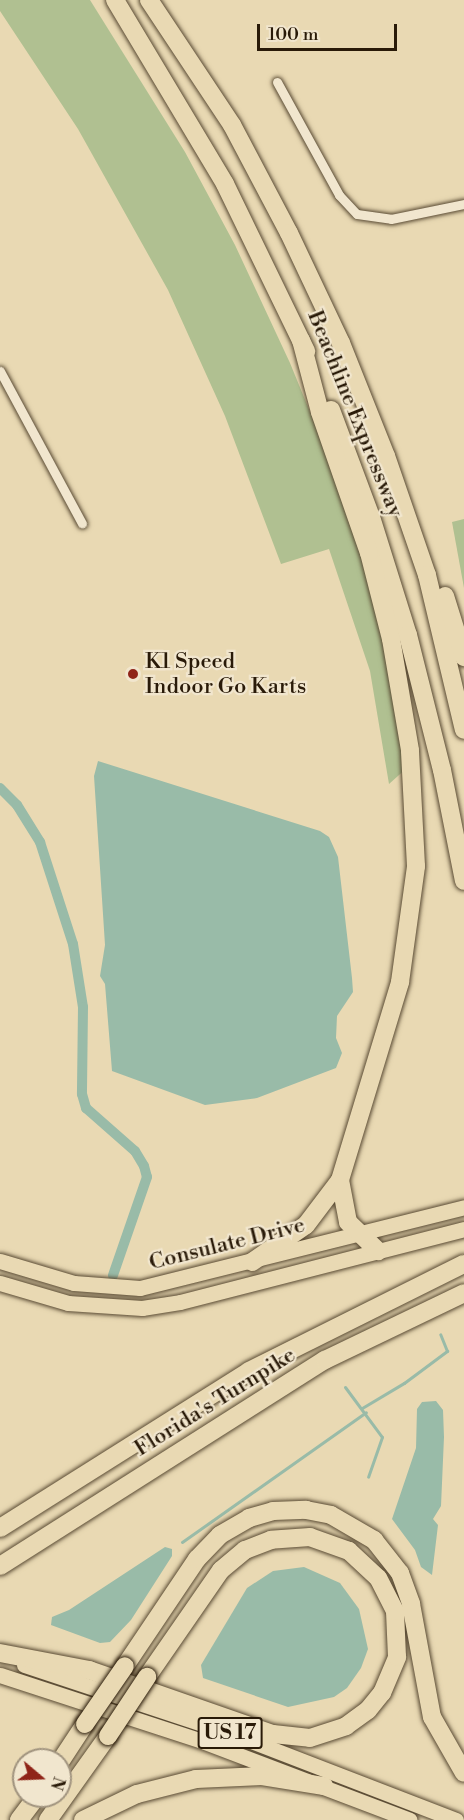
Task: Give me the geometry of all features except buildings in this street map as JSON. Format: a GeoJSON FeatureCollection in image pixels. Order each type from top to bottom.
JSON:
{"type":"FeatureCollection","features":[{"type":"Feature","properties":{"kind":"highway","name":"Beachline Expressway"},"geometry":{"type":"LineString","coordinates":[[115,0],[214,164],[301,340],[359,485],[398,602],[435,736],[464,881]]}},
{"type":"Feature","properties":{"kind":"highway","name":"Beachline Expressway"},"geometry":{"type":"LineString","coordinates":[[150,0],[222,107],[261,179],[324,306],[379,437],[436,608],[464,730]]}},
{"type":"Feature","properties":{"kind":"highway"},"geometry":{"type":"LineString","coordinates":[[252,1262],[306,1225],[340,1180],[400,982],[414,899],[415,800],[400,685],[383,605],[320,412],[301,340]]}},
{"type":"Feature","properties":{"kind":"highway"},"geometry":{"type":"LineString","coordinates":[[379,437],[405,476],[464,657]]}},
{"type":"Feature","properties":{"kind":"highway"},"geometry":{"type":"LineString","coordinates":[[340,1180],[343,1211],[357,1234],[378,1251]]}},
{"type":"Feature","properties":{"kind":"highway","name":"Florida's Turnpike"},"geometry":{"type":"LineString","coordinates":[[0,1528],[249,1371],[464,1264]]}},
{"type":"Feature","properties":{"kind":"highway","name":"Florida's Turnpike"},"geometry":{"type":"LineString","coordinates":[[0,1566],[325,1360],[464,1293]]}},
{"type":"Feature","properties":{"kind":"highway"},"geometry":{"type":"LineString","coordinates":[[69,1748],[192,1565],[214,1540],[249,1518],[290,1509],[339,1518],[361,1530],[386,1552],[406,1588],[432,1718],[464,1773]]}},
{"type":"Feature","properties":{"kind":"highway"},"geometry":{"type":"LineString","coordinates":[[0,1655],[89,1670],[273,1734],[310,1738],[352,1722],[382,1693],[397,1657],[395,1611],[378,1578],[349,1551],[310,1537],[271,1540],[245,1550],[221,1570],[147,1677],[108,1736],[48,1820]]}},
{"type":"Feature","properties":{"kind":"highway"},"geometry":{"type":"LineString","coordinates":[[423,1670],[435,1708],[464,1761]]}},
{"type":"Feature","properties":{"kind":"highway"},"geometry":{"type":"LineString","coordinates":[[83,1820],[137,1794],[196,1779],[262,1776],[324,1786]]}},
{"type":"Feature","properties":{"kind":"main road","name":"Consulate Drive"},"geometry":{"type":"LineString","coordinates":[[0,1261],[74,1283],[140,1288],[252,1262],[464,1207]]}},
{"type":"Feature","properties":{"kind":"main road","name":"Consulate Drive"},"geometry":{"type":"LineString","coordinates":[[0,1283],[75,1304],[142,1308],[180,1302],[464,1228]]}},
{"type":"Feature","properties":{"kind":"main road","name":"US 17"},"geometry":{"type":"LineString","coordinates":[[0,1655],[233,1734],[456,1820]]}},
{"type":"Feature","properties":{"kind":"main road","name":"US 17"},"geometry":{"type":"LineString","coordinates":[[0,1675],[202,1741],[410,1820]]}},
{"type":"Feature","properties":{"kind":"street"},"geometry":{"type":"LineString","coordinates":[[277,82],[339,195],[357,214],[391,219],[464,204]]}},
{"type":"Feature","properties":{"kind":"street"},"geometry":{"type":"LineString","coordinates":[[0,371],[82,523]]}},
{"type":"Feature","properties":{"kind":"shaded area"},"geometry":{"type":"Polygon","coordinates":[[[0,0],[90,0],[185,152],[235,245],[290,363],[335,473],[362,555],[383,630],[408,767],[389,784],[370,671],[329,549],[281,564],[225,416],[168,290],[78,129],[0,11],[0,0]]]}},
{"type":"Feature","properties":{"kind":"shaded area"},"geometry":{"type":"Polygon","coordinates":[[[464,519],[464,588],[452,522],[464,519]]]}},
{"type":"Feature","properties":{"kind":"shaded area"},"geometry":{"type":"Polygon","coordinates":[[[98,761],[320,831],[329,837],[338,857],[353,992],[337,1016],[336,1038],[342,1053],[336,1068],[257,1098],[205,1105],[112,1071],[105,984],[100,976],[105,945],[94,776],[98,761]]]}},
{"type":"Feature","properties":{"kind":"shaded area"},"geometry":{"type":"Polygon","coordinates":[[[436,1401],[443,1410],[444,1437],[441,1506],[433,1519],[438,1525],[432,1575],[421,1567],[415,1550],[392,1519],[416,1448],[417,1409],[422,1402],[436,1401]]]}},
{"type":"Feature","properties":{"kind":"shaded area"},"geometry":{"type":"Polygon","coordinates":[[[165,1547],[172,1549],[172,1556],[131,1620],[110,1642],[100,1643],[51,1625],[52,1617],[69,1610],[165,1547]]]}},
{"type":"Feature","properties":{"kind":"shaded area"},"geometry":{"type":"Polygon","coordinates":[[[304,1567],[340,1583],[359,1609],[368,1649],[361,1668],[347,1688],[334,1697],[288,1707],[203,1678],[201,1665],[247,1588],[273,1571],[304,1567]]]}},
{"type":"Feature","properties":{"kind":"waterway"},"geometry":{"type":"LineString","coordinates":[[0,788],[17,805],[40,842],[73,944],[83,1007],[82,1094],[86,1108],[135,1151],[144,1166],[147,1177],[113,1275]]}},
{"type":"Feature","properties":{"kind":"waterway"},"geometry":{"type":"LineString","coordinates":[[362,1408],[404,1383],[447,1351],[440,1334]]}},
{"type":"Feature","properties":{"kind":"waterway"},"geometry":{"type":"LineString","coordinates":[[345,1387],[382,1437],[368,1477]]}},
{"type":"Feature","properties":{"kind":"waterway"},"geometry":{"type":"LineString","coordinates":[[182,1542],[366,1412]]}},
{"type":"Feature","properties":{"kind":"place","name":"K1 Speed Indoor Go Karts"},"geometry":{"type":"Point","coordinates":[133,674]}}]}
